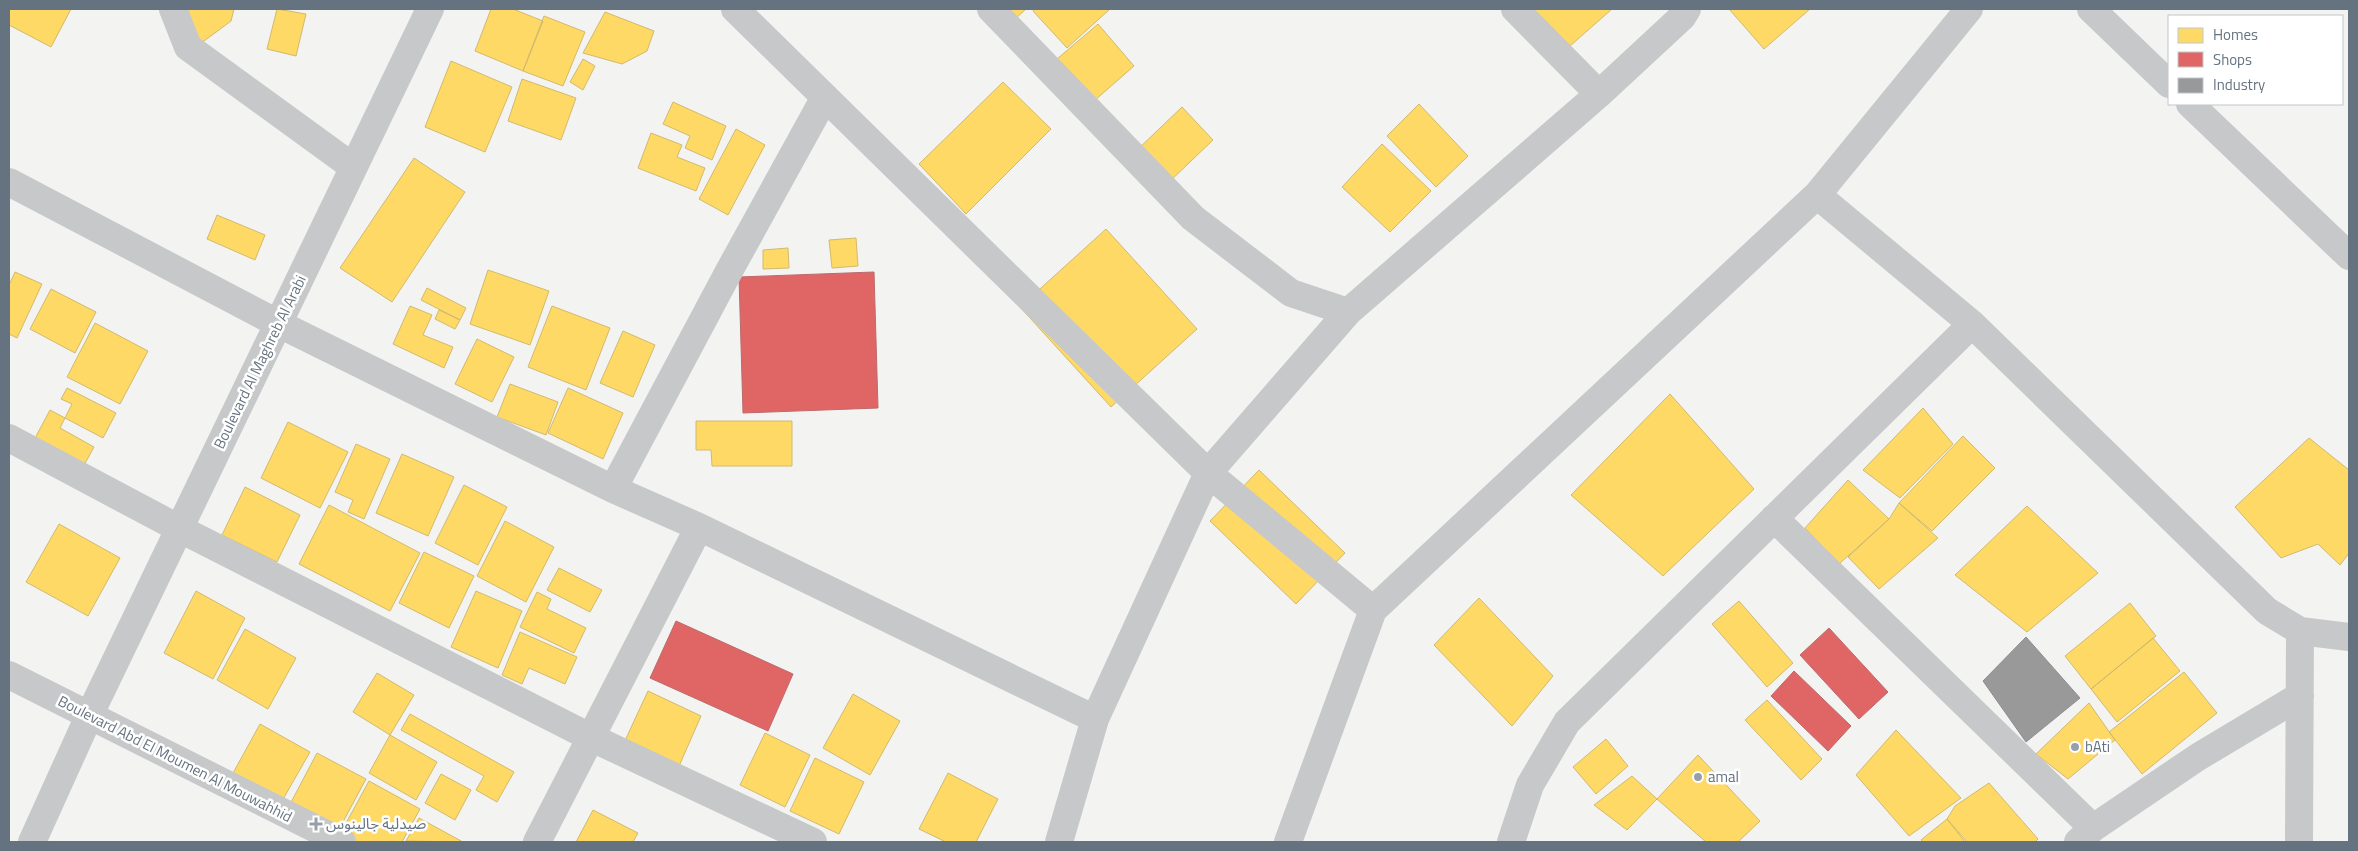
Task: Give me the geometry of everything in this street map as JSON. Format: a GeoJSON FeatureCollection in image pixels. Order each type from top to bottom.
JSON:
{"type":"FeatureCollection","features":[{"type":"Feature","properties":{"kind":"street"},"geometry":{"type":"LineString","coordinates":[[174,9],[188,47],[354,167]]}},
{"type":"Feature","properties":{"kind":"street","name":"Boulevard Al Maghreb Al Arabi"},"geometry":{"type":"LineString","coordinates":[[32,842],[89,716],[430,9]]}},
{"type":"Feature","properties":{"kind":"street"},"geometry":{"type":"LineString","coordinates":[[735,9],[1208,473],[1373,610]]}},
{"type":"Feature","properties":{"kind":"street"},"geometry":{"type":"LineString","coordinates":[[991,9],[1193,218],[1291,293],[1348,312]]}},
{"type":"Feature","properties":{"kind":"street"},"geometry":{"type":"LineString","coordinates":[[1515,9],[1599,94]]}},
{"type":"Feature","properties":{"kind":"street"},"geometry":{"type":"LineString","coordinates":[[1059,842],[1095,719],[1208,473],[1348,312],[1599,94],[1682,17],[1687,9]]}},
{"type":"Feature","properties":{"kind":"street"},"geometry":{"type":"LineString","coordinates":[[1288,842],[1373,610],[1817,195],[1969,9]]}},
{"type":"Feature","properties":{"kind":"street"},"geometry":{"type":"LineString","coordinates":[[2091,9],[2168,83]]}},
{"type":"Feature","properties":{"kind":"street"},"geometry":{"type":"LineString","coordinates":[[613,489],[728,273],[825,97]]}},
{"type":"Feature","properties":{"kind":"street"},"geometry":{"type":"LineString","coordinates":[[2191,105],[2349,256]]}},
{"type":"Feature","properties":{"kind":"street"},"geometry":{"type":"LineString","coordinates":[[9,182],[279,324],[613,489],[699,527],[1095,719]]}},
{"type":"Feature","properties":{"kind":"street"},"geometry":{"type":"LineString","coordinates":[[1817,195],[1972,324],[2267,611],[2300,631],[2349,637]]}},
{"type":"Feature","properties":{"kind":"street"},"geometry":{"type":"LineString","coordinates":[[1512,842],[1530,785],[1567,722],[1972,324]]}},
{"type":"Feature","properties":{"kind":"street"},"geometry":{"type":"LineString","coordinates":[[9,438],[180,529],[592,738],[813,842]]}},
{"type":"Feature","properties":{"kind":"street"},"geometry":{"type":"LineString","coordinates":[[1774,518],[2086,835],[2198,756],[2300,696]]}},
{"type":"Feature","properties":{"kind":"street"},"geometry":{"type":"LineString","coordinates":[[537,842],[699,527]]}},
{"type":"Feature","properties":{"kind":"street"},"geometry":{"type":"LineString","coordinates":[[2299,842],[2300,631]]}},
{"type":"Feature","properties":{"kind":"street","name":"Boulevard Abd El Moumen Al Mouwahhid"},"geometry":{"type":"LineString","coordinates":[[9,675],[342,842]]}},
{"type":"Feature","properties":{"kind":"building: Homes"},"geometry":{"type":"Polygon","coordinates":[[[9,9],[71,9],[51,47],[9,25],[9,9]]]}},
{"type":"Feature","properties":{"kind":"building: Homes"},"geometry":{"type":"Polygon","coordinates":[[[185,9],[234,9],[231,21],[196,47],[185,9]]]}},
{"type":"Feature","properties":{"kind":"building: Homes"},"geometry":{"type":"Polygon","coordinates":[[[277,9],[306,14],[296,56],[267,49],[277,9]]]}},
{"type":"Feature","properties":{"kind":"building: Homes"},"geometry":{"type":"Polygon","coordinates":[[[491,9],[513,9],[543,21],[523,71],[475,51],[491,9]]]}},
{"type":"Feature","properties":{"kind":"building: Homes"},"geometry":{"type":"Polygon","coordinates":[[[1002,9],[1026,9],[1013,21],[1002,9]]]}},
{"type":"Feature","properties":{"kind":"building: Homes"},"geometry":{"type":"Polygon","coordinates":[[[1035,9],[1110,9],[1067,48],[1033,11],[1035,9]]]}},
{"type":"Feature","properties":{"kind":"building: Homes"},"geometry":{"type":"Polygon","coordinates":[[[1532,9],[1612,9],[1570,46],[1532,9]]]}},
{"type":"Feature","properties":{"kind":"building: Homes"},"geometry":{"type":"Polygon","coordinates":[[[1729,9],[1810,9],[1764,49],[1729,9]]]}},
{"type":"Feature","properties":{"kind":"building: Homes"},"geometry":{"type":"Polygon","coordinates":[[[605,12],[654,31],[647,51],[622,64],[583,53],[605,12]]]}},
{"type":"Feature","properties":{"kind":"building: Homes"},"geometry":{"type":"Polygon","coordinates":[[[544,16],[585,32],[563,86],[523,71],[544,16]]]}},
{"type":"Feature","properties":{"kind":"building: Homes"},"geometry":{"type":"Polygon","coordinates":[[[1098,24],[1134,66],[1086,108],[1050,65],[1098,24]]]}},
{"type":"Feature","properties":{"kind":"building: Homes"},"geometry":{"type":"Polygon","coordinates":[[[583,59],[595,66],[583,90],[570,82],[583,59]]]}},
{"type":"Feature","properties":{"kind":"building: Homes"},"geometry":{"type":"Polygon","coordinates":[[[451,61],[512,87],[485,152],[425,127],[451,61]]]}},
{"type":"Feature","properties":{"kind":"building: Homes"},"geometry":{"type":"Polygon","coordinates":[[[522,79],[576,98],[561,140],[508,121],[522,79]]]}},
{"type":"Feature","properties":{"kind":"building: Homes"},"geometry":{"type":"Polygon","coordinates":[[[1003,82],[1051,129],[966,214],[919,164],[1003,82]]]}},
{"type":"Feature","properties":{"kind":"building: Homes"},"geometry":{"type":"Polygon","coordinates":[[[673,102],[726,126],[712,160],[685,148],[690,136],[663,124],[673,102]]]}},
{"type":"Feature","properties":{"kind":"building: Homes"},"geometry":{"type":"Polygon","coordinates":[[[1419,104],[1468,156],[1436,187],[1387,136],[1419,104]]]}},
{"type":"Feature","properties":{"kind":"building: Homes"},"geometry":{"type":"Polygon","coordinates":[[[1182,107],[1213,140],[1167,184],[1136,151],[1182,107]]]}},
{"type":"Feature","properties":{"kind":"building: Homes"},"geometry":{"type":"Polygon","coordinates":[[[736,129],[765,145],[728,215],[699,199],[736,129]]]}},
{"type":"Feature","properties":{"kind":"building: Homes"},"geometry":{"type":"Polygon","coordinates":[[[651,133],[682,145],[677,157],[705,168],[696,191],[638,168],[651,133]]]}},
{"type":"Feature","properties":{"kind":"building: Homes"},"geometry":{"type":"Polygon","coordinates":[[[1382,144],[1431,191],[1390,232],[1342,187],[1382,144]]]}},
{"type":"Feature","properties":{"kind":"building: Homes"},"geometry":{"type":"Polygon","coordinates":[[[414,158],[465,192],[392,302],[340,268],[414,158]]]}},
{"type":"Feature","properties":{"kind":"building: Homes"},"geometry":{"type":"Polygon","coordinates":[[[217,215],[265,235],[255,260],[207,239],[217,215]]]}},
{"type":"Feature","properties":{"kind":"building: Homes"},"geometry":{"type":"Polygon","coordinates":[[[1106,229],[1197,329],[1111,407],[1020,307],[1106,229]]]}},
{"type":"Feature","properties":{"kind":"building: Homes"},"geometry":{"type":"Polygon","coordinates":[[[856,238],[858,266],[832,268],[829,240],[856,238]]]}},
{"type":"Feature","properties":{"kind":"building: Homes"},"geometry":{"type":"Polygon","coordinates":[[[788,248],[789,268],[763,269],[763,250],[788,248]]]}},
{"type":"Feature","properties":{"kind":"building: Homes"},"geometry":{"type":"Polygon","coordinates":[[[488,270],[549,291],[530,345],[470,324],[488,270]]]}},
{"type":"Feature","properties":{"kind":"building: Homes"},"geometry":{"type":"Polygon","coordinates":[[[15,272],[42,284],[17,338],[9,334],[9,285],[15,272]]]}},
{"type":"Feature","properties":{"kind":"building: Homes"},"geometry":{"type":"Polygon","coordinates":[[[427,288],[466,308],[460,320],[421,300],[427,288]]]}},
{"type":"Feature","properties":{"kind":"building: Homes"},"geometry":{"type":"Polygon","coordinates":[[[51,289],[96,312],[75,353],[30,329],[51,289]]]}},
{"type":"Feature","properties":{"kind":"building: Homes"},"geometry":{"type":"Polygon","coordinates":[[[410,306],[432,315],[423,335],[453,347],[444,368],[393,344],[410,306]]]}},
{"type":"Feature","properties":{"kind":"building: Homes"},"geometry":{"type":"Polygon","coordinates":[[[552,306],[610,328],[586,390],[528,367],[552,306]]]}},
{"type":"Feature","properties":{"kind":"building: Homes"},"geometry":{"type":"Polygon","coordinates":[[[439,310],[460,320],[455,329],[435,319],[439,310]]]}},
{"type":"Feature","properties":{"kind":"building: Homes"},"geometry":{"type":"Polygon","coordinates":[[[95,323],[148,351],[120,404],[67,377],[95,323]]]}},
{"type":"Feature","properties":{"kind":"building: Homes"},"geometry":{"type":"Polygon","coordinates":[[[623,331],[655,345],[633,397],[600,383],[623,331]]]}},
{"type":"Feature","properties":{"kind":"building: Homes"},"geometry":{"type":"Polygon","coordinates":[[[477,339],[514,357],[492,402],[455,384],[477,339]]]}},
{"type":"Feature","properties":{"kind":"building: Homes"},"geometry":{"type":"Polygon","coordinates":[[[510,384],[558,402],[546,435],[497,417],[510,384]]]}},
{"type":"Feature","properties":{"kind":"building: Homes"},"geometry":{"type":"Polygon","coordinates":[[[67,388],[116,413],[103,438],[65,418],[72,404],[61,399],[67,388]]]}},
{"type":"Feature","properties":{"kind":"building: Homes"},"geometry":{"type":"Polygon","coordinates":[[[568,388],[623,413],[603,459],[548,433],[568,388]]]}},
{"type":"Feature","properties":{"kind":"building: Homes"},"geometry":{"type":"Polygon","coordinates":[[[1670,394],[1754,489],[1663,576],[1571,495],[1670,394]]]}},
{"type":"Feature","properties":{"kind":"building: Homes"},"geometry":{"type":"Polygon","coordinates":[[[1923,408],[1953,444],[1900,498],[1863,470],[1923,408]]]}},
{"type":"Feature","properties":{"kind":"building: Homes"},"geometry":{"type":"Polygon","coordinates":[[[50,410],[65,418],[60,428],[94,447],[83,467],[34,440],[50,410]]]}},
{"type":"Feature","properties":{"kind":"building: Homes"},"geometry":{"type":"Polygon","coordinates":[[[696,421],[792,421],[792,466],[712,466],[711,450],[696,450],[696,421]]]}},
{"type":"Feature","properties":{"kind":"building: Homes"},"geometry":{"type":"Polygon","coordinates":[[[288,422],[348,452],[320,508],[261,478],[288,422]]]}},
{"type":"Feature","properties":{"kind":"building: Homes"},"geometry":{"type":"Polygon","coordinates":[[[1963,436],[1995,468],[1932,531],[1899,503],[1963,436]]]}},
{"type":"Feature","properties":{"kind":"building: Homes"},"geometry":{"type":"Polygon","coordinates":[[[2309,438],[2349,470],[2349,553],[2340,565],[2318,544],[2281,558],[2235,507],[2309,438]]]}},
{"type":"Feature","properties":{"kind":"building: Homes"},"geometry":{"type":"Polygon","coordinates":[[[356,444],[390,459],[364,519],[348,512],[353,500],[335,492],[356,444]]]}},
{"type":"Feature","properties":{"kind":"building: Homes"},"geometry":{"type":"Polygon","coordinates":[[[402,454],[454,477],[428,536],[376,513],[402,454]]]}},
{"type":"Feature","properties":{"kind":"building: Homes"},"geometry":{"type":"Polygon","coordinates":[[[1259,470],[1345,553],[1296,604],[1210,521],[1259,470]]]}},
{"type":"Feature","properties":{"kind":"building: Homes"},"geometry":{"type":"Polygon","coordinates":[[[1848,480],[1889,519],[1839,564],[1805,528],[1848,480]]]}},
{"type":"Feature","properties":{"kind":"building: Homes"},"geometry":{"type":"Polygon","coordinates":[[[464,485],[507,507],[478,565],[435,543],[464,485]]]}},
{"type":"Feature","properties":{"kind":"building: Homes"},"geometry":{"type":"Polygon","coordinates":[[[245,487],[300,515],[277,562],[222,535],[245,487]]]}},
{"type":"Feature","properties":{"kind":"building: Homes"},"geometry":{"type":"Polygon","coordinates":[[[1899,503],[1938,538],[1879,589],[1848,557],[1889,519],[1899,503]]]}},
{"type":"Feature","properties":{"kind":"building: Homes"},"geometry":{"type":"Polygon","coordinates":[[[329,505],[420,553],[390,611],[299,564],[329,505]]]}},
{"type":"Feature","properties":{"kind":"building: Homes"},"geometry":{"type":"Polygon","coordinates":[[[2027,506],[2098,573],[2027,632],[1955,575],[2027,506]]]}},
{"type":"Feature","properties":{"kind":"building: Homes"},"geometry":{"type":"Polygon","coordinates":[[[505,521],[554,547],[526,602],[477,576],[505,521]]]}},
{"type":"Feature","properties":{"kind":"building: Homes"},"geometry":{"type":"Polygon","coordinates":[[[59,524],[120,558],[88,616],[26,582],[59,524]]]}},
{"type":"Feature","properties":{"kind":"building: Homes"},"geometry":{"type":"Polygon","coordinates":[[[424,552],[474,576],[449,628],[399,603],[424,552]]]}},
{"type":"Feature","properties":{"kind":"building: Homes"},"geometry":{"type":"Polygon","coordinates":[[[559,568],[602,590],[590,612],[547,590],[559,568]]]}},
{"type":"Feature","properties":{"kind":"building: Homes"},"geometry":{"type":"Polygon","coordinates":[[[196,591],[245,618],[213,679],[164,653],[196,591]]]}},
{"type":"Feature","properties":{"kind":"building: Homes"},"geometry":{"type":"Polygon","coordinates":[[[476,591],[522,611],[498,668],[451,647],[476,591]]]}},
{"type":"Feature","properties":{"kind":"building: Homes"},"geometry":{"type":"Polygon","coordinates":[[[537,592],[551,599],[547,609],[586,628],[574,653],[520,627],[537,592]]]}},
{"type":"Feature","properties":{"kind":"building: Homes"},"geometry":{"type":"Polygon","coordinates":[[[1479,598],[1553,676],[1512,726],[1434,645],[1479,598]]]}},
{"type":"Feature","properties":{"kind":"building: Homes"},"geometry":{"type":"Polygon","coordinates":[[[1739,601],[1793,663],[1767,687],[1712,624],[1739,601]]]}},
{"type":"Feature","properties":{"kind":"building: Homes"},"geometry":{"type":"Polygon","coordinates":[[[2130,603],[2156,636],[2091,689],[2065,656],[2130,603]]]}},
{"type":"Feature","properties":{"kind":"building: Homes"},"geometry":{"type":"Polygon","coordinates":[[[245,629],[296,658],[268,709],[217,680],[245,629]]]}},
{"type":"Feature","properties":{"kind":"building: Homes"},"geometry":{"type":"Polygon","coordinates":[[[520,632],[577,657],[565,684],[529,668],[522,684],[502,675],[520,632]]]}},
{"type":"Feature","properties":{"kind":"building: Homes"},"geometry":{"type":"Polygon","coordinates":[[[2153,638],[2180,671],[2117,722],[2091,689],[2153,638]]]}},
{"type":"Feature","properties":{"kind":"building: Homes"},"geometry":{"type":"Polygon","coordinates":[[[2184,672],[2217,713],[2142,774],[2109,732],[2184,672]]]}},
{"type":"Feature","properties":{"kind":"building: Homes"},"geometry":{"type":"Polygon","coordinates":[[[377,673],[414,695],[390,735],[353,712],[377,673]]]}},
{"type":"Feature","properties":{"kind":"building: Homes"},"geometry":{"type":"Polygon","coordinates":[[[648,691],[701,716],[676,773],[622,747],[648,691]]]}},
{"type":"Feature","properties":{"kind":"building: Homes"},"geometry":{"type":"Polygon","coordinates":[[[853,694],[900,721],[870,775],[823,748],[853,694]]]}},
{"type":"Feature","properties":{"kind":"building: Homes"},"geometry":{"type":"Polygon","coordinates":[[[1767,700],[1822,759],[1801,780],[1745,720],[1767,700]]]}},
{"type":"Feature","properties":{"kind":"building: Homes","name":"bAti"},"geometry":{"type":"Polygon","coordinates":[[[2089,703],[2115,740],[2068,779],[2036,754],[2089,703]]]}},
{"type":"Feature","properties":{"kind":"building: Homes"},"geometry":{"type":"Polygon","coordinates":[[[410,714],[514,772],[497,802],[476,790],[484,776],[401,730],[410,714]]]}},
{"type":"Feature","properties":{"kind":"building: Homes"},"geometry":{"type":"Polygon","coordinates":[[[260,724],[310,752],[282,801],[233,773],[260,724]]]}},
{"type":"Feature","properties":{"kind":"building: Homes"},"geometry":{"type":"Polygon","coordinates":[[[1896,730],[1961,798],[1909,836],[1856,775],[1896,730]]]}},
{"type":"Feature","properties":{"kind":"building: Homes"},"geometry":{"type":"Polygon","coordinates":[[[765,733],[810,755],[785,807],[740,785],[765,733]]]}},
{"type":"Feature","properties":{"kind":"building: Homes"},"geometry":{"type":"Polygon","coordinates":[[[390,735],[437,762],[416,800],[369,773],[390,735]]]}},
{"type":"Feature","properties":{"kind":"building: Homes"},"geometry":{"type":"Polygon","coordinates":[[[1606,739],[1628,766],[1596,794],[1573,767],[1606,739]]]}},
{"type":"Feature","properties":{"kind":"building: Homes"},"geometry":{"type":"Polygon","coordinates":[[[317,753],[366,779],[336,835],[288,808],[317,753]]]}},
{"type":"Feature","properties":{"kind":"building: Homes","name":"amal"},"geometry":{"type":"Polygon","coordinates":[[[1698,755],[1760,821],[1738,842],[1706,842],[1657,799],[1698,755]]]}},
{"type":"Feature","properties":{"kind":"building: Homes"},"geometry":{"type":"Polygon","coordinates":[[[815,758],[864,782],[839,834],[790,811],[815,758]]]}},
{"type":"Feature","properties":{"kind":"building: Homes"},"geometry":{"type":"Polygon","coordinates":[[[948,773],[998,799],[976,842],[946,842],[919,829],[948,773]]]}},
{"type":"Feature","properties":{"kind":"building: Homes"},"geometry":{"type":"Polygon","coordinates":[[[441,774],[471,790],[455,820],[425,803],[441,774]]]}},
{"type":"Feature","properties":{"kind":"building: Homes"},"geometry":{"type":"Polygon","coordinates":[[[1632,776],[1657,799],[1627,830],[1594,805],[1632,776]]]}},
{"type":"Feature","properties":{"kind":"building: Homes"},"geometry":{"type":"Polygon","coordinates":[[[369,781],[420,809],[402,842],[355,842],[340,834],[369,781]]]}},
{"type":"Feature","properties":{"kind":"building: Homes"},"geometry":{"type":"Polygon","coordinates":[[[1989,783],[2038,839],[2035,842],[1967,842],[1947,819],[1955,806],[1989,783]]]}},
{"type":"Feature","properties":{"kind":"building: Homes"},"geometry":{"type":"Polygon","coordinates":[[[593,810],[638,833],[633,842],[576,842],[593,810]]]}},
{"type":"Feature","properties":{"kind":"building: Homes"},"geometry":{"type":"Polygon","coordinates":[[[419,818],[463,842],[406,841],[419,818]]]}},
{"type":"Feature","properties":{"kind":"building: Homes"},"geometry":{"type":"Polygon","coordinates":[[[1947,819],[1965,842],[1923,842],[1921,840],[1947,819]]]}},
{"type":"Feature","properties":{"kind":"building: Shops"},"geometry":{"type":"Polygon","coordinates":[[[874,272],[878,408],[743,413],[739,277],[874,272]]]}},
{"type":"Feature","properties":{"kind":"building: Shops"},"geometry":{"type":"Polygon","coordinates":[[[676,621],[793,674],[768,731],[650,678],[676,621]]]}},
{"type":"Feature","properties":{"kind":"building: Shops"},"geometry":{"type":"Polygon","coordinates":[[[1829,628],[1888,692],[1859,719],[1800,655],[1829,628]]]}},
{"type":"Feature","properties":{"kind":"building: Shops"},"geometry":{"type":"Polygon","coordinates":[[[1794,671],[1851,726],[1828,751],[1771,696],[1794,671]]]}},
{"type":"Feature","properties":{"kind":"building: Industry"},"geometry":{"type":"Polygon","coordinates":[[[2026,637],[2080,698],[2026,742],[1983,681],[2026,637]]]}},
{"type":"Feature","properties":{"kind":"place","name":"bAti"},"geometry":{"type":"Point","coordinates":[2075,747]}},
{"type":"Feature","properties":{"kind":"place","name":"amal"},"geometry":{"type":"Point","coordinates":[1698,777]}},
{"type":"Feature","properties":{"kind":"place","name":"صيدلية جالينوس"},"geometry":{"type":"Point","coordinates":[316,824]}}]}
